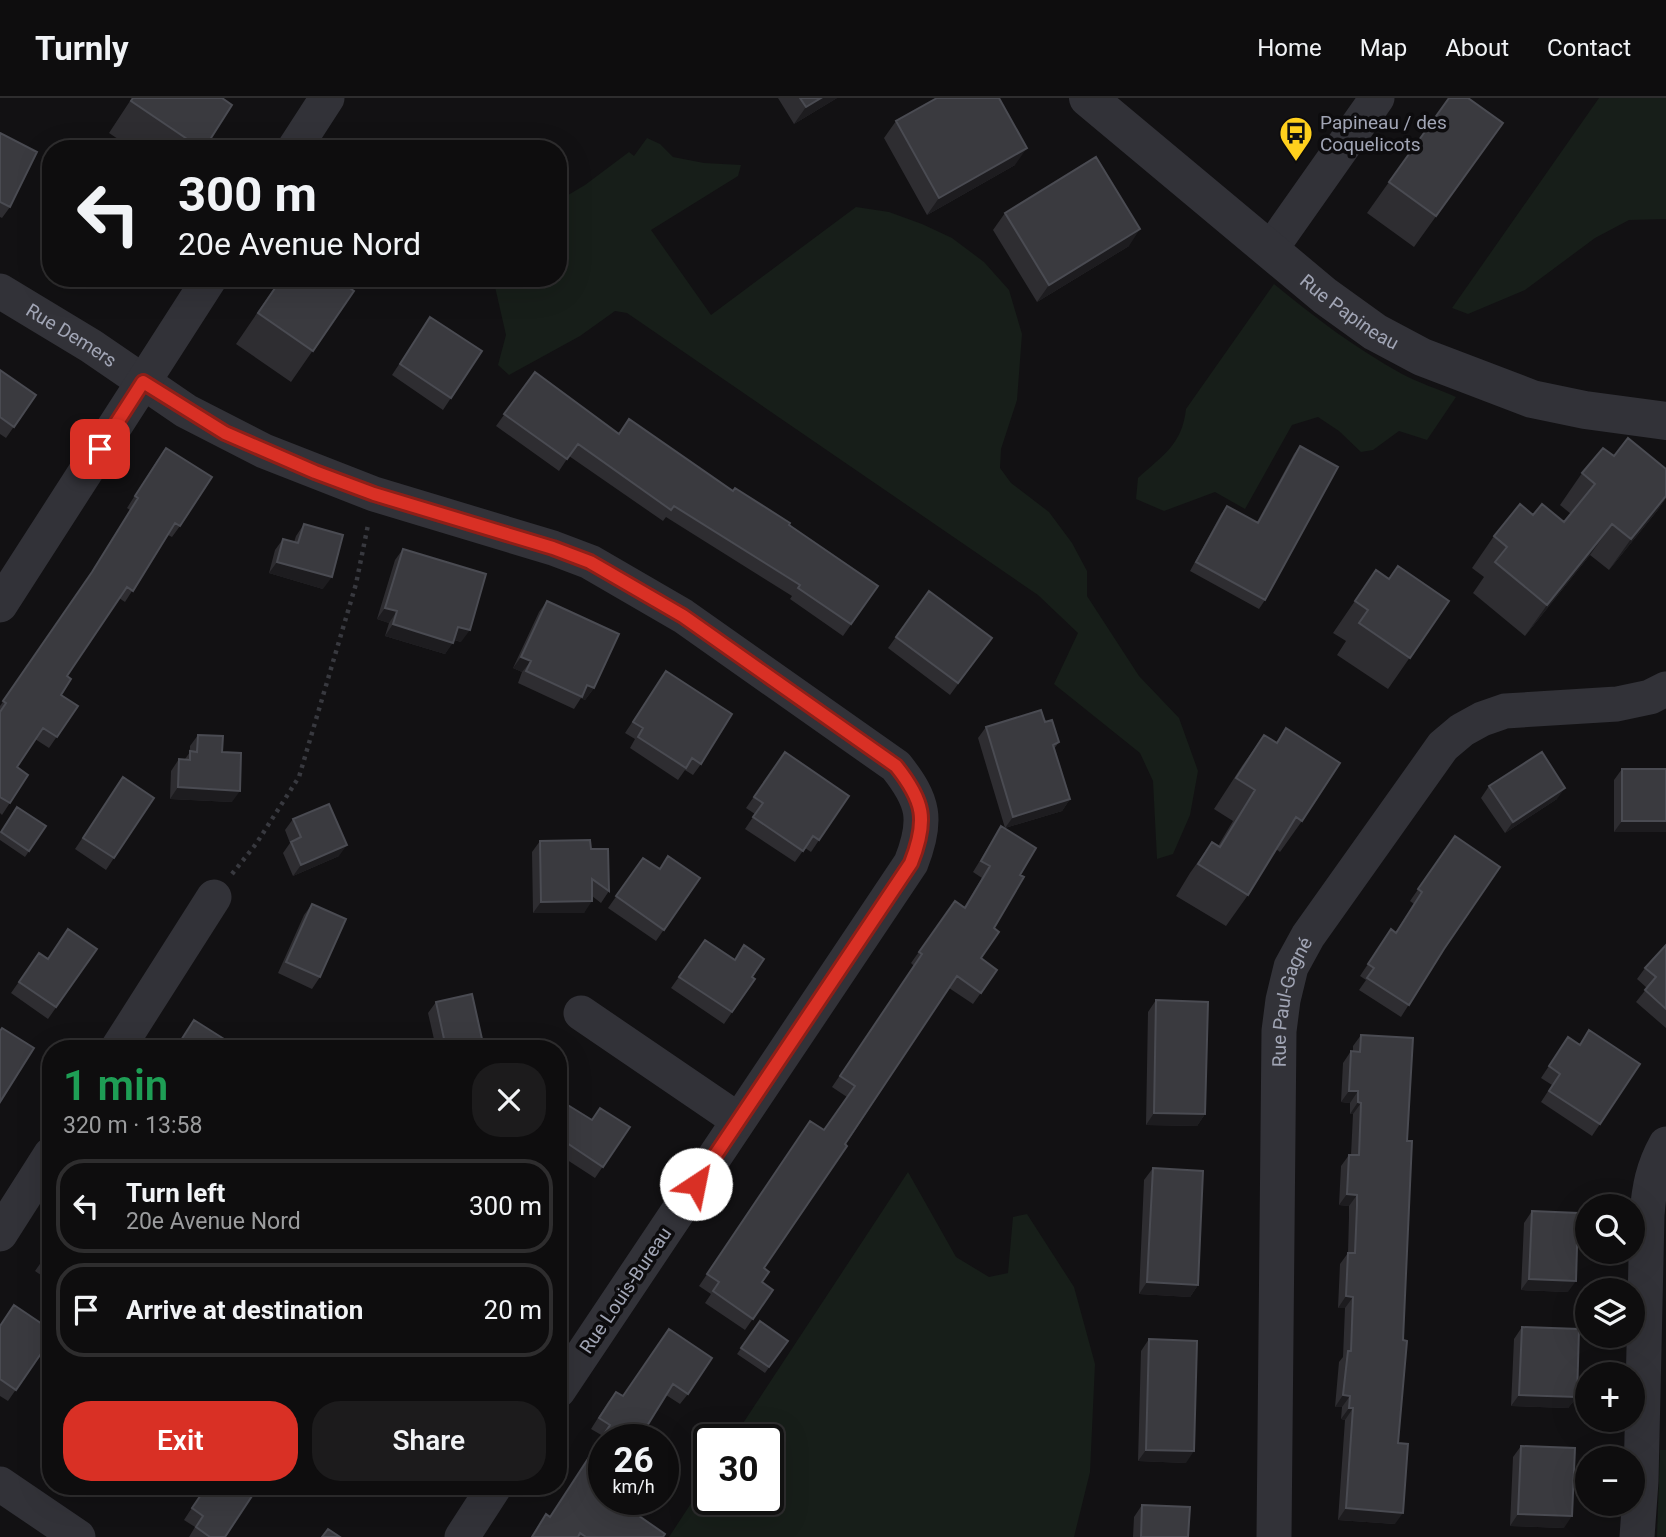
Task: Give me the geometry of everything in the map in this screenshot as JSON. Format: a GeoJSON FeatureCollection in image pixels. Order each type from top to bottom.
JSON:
{"type":"FeatureCollection","features":[{"type":"Feature","properties":{"kind":"street"},"geometry":{"type":"LineString","coordinates":[[300,140],[327,98]]}},
{"type":"Feature","properties":{"kind":"street","name":"Rue Papineau"},"geometry":{"type":"LineString","coordinates":[[1088,98],[1325,296],[1375,332],[1482,382],[1532,399],[1585,410],[1666,421]]}},
{"type":"Feature","properties":{"kind":"street"},"geometry":{"type":"LineString","coordinates":[[1270,250],[1377,98]]}},
{"type":"Feature","properties":{"kind":"street"},"geometry":{"type":"LineString","coordinates":[[0,604],[204,287]]}},
{"type":"Feature","properties":{"kind":"street","name":"Rue Demers"},"geometry":{"type":"LineString","coordinates":[[0,291],[91,346],[143,382]]}},
{"type":"Feature","properties":{"kind":"street","name":"Rue Louis-Bureau"},"geometry":{"type":"LineString","coordinates":[[143,382],[225,433],[315,472],[374,494],[553,548],[590,562],[683,616],[896,766],[913,788],[921,810],[920,841],[911,863],[567,1377]]}},
{"type":"Feature","properties":{"kind":"street","name":"Rue Paul-Gagné"},"geometry":{"type":"LineString","coordinates":[[1274,1537],[1279,1031],[1291,967],[1308,936],[1422,774],[1443,746],[1462,730],[1505,711],[1617,704],[1650,697],[1666,689]]}},
{"type":"Feature","properties":{"kind":"street"},"geometry":{"type":"LineString","coordinates":[[123,1040],[214,897]]}},
{"type":"Feature","properties":{"kind":"street"},"geometry":{"type":"LineString","coordinates":[[582,1013],[738,1120]]}},
{"type":"Feature","properties":{"kind":"street"},"geometry":{"type":"LineString","coordinates":[[1637,1537],[1649,1184],[1656,1161],[1666,1144]]}},
{"type":"Feature","properties":{"kind":"street"},"geometry":{"type":"LineString","coordinates":[[0,1234],[42,1168]]}},
{"type":"Feature","properties":{"kind":"street"},"geometry":{"type":"LineString","coordinates":[[0,1484],[78,1537]]}},
{"type":"Feature","properties":{"kind":"street"},"geometry":{"type":"LineString","coordinates":[[462,1537],[489,1495]]}},
{"type":"Feature","properties":{"kind":"path"},"geometry":{"type":"LineString","coordinates":[[214,897],[256,844],[299,778],[356,584],[374,494]]}},
{"type":"Feature","properties":{"kind":"shaded area"},"geometry":{"type":"Polygon","coordinates":[[[1599,98],[1666,98],[1666,219],[1629,220],[1595,238],[1525,290],[1468,314],[1452,308],[1599,98]]]}},
{"type":"Feature","properties":{"kind":"shaded area"},"geometry":{"type":"Polygon","coordinates":[[[647,138],[660,144],[673,157],[704,163],[741,165],[738,176],[651,230],[711,315],[856,207],[889,212],[952,238],[984,262],[1009,290],[1022,334],[1017,400],[1001,449],[1000,468],[1011,483],[1049,512],[1072,543],[1087,571],[1087,596],[1139,676],[1179,718],[1198,771],[1190,815],[1173,854],[1157,859],[1153,781],[1140,753],[1054,684],[1078,633],[1038,595],[627,313],[615,311],[580,336],[509,375],[498,365],[506,335],[495,287],[567,287],[567,196],[629,152],[634,156],[647,138]]]}},
{"type":"Feature","properties":{"kind":"shaded area"},"geometry":{"type":"Polygon","coordinates":[[[1274,284],[1368,354],[1408,377],[1456,397],[1427,440],[1399,431],[1373,450],[1361,452],[1339,431],[1318,417],[1292,425],[1245,509],[1215,492],[1164,511],[1136,499],[1138,478],[1176,441],[1186,409],[1274,284]]]}},
{"type":"Feature","properties":{"kind":"shaded area"},"geometry":{"type":"Polygon","coordinates":[[[908,1172],[956,1257],[989,1277],[1008,1273],[1013,1217],[1027,1214],[1074,1287],[1095,1364],[1090,1472],[1074,1537],[669,1537],[693,1500],[693,1515],[784,1515],[784,1424],[743,1424],[908,1172]]]}},
{"type":"Feature","properties":{"kind":"shaded area"},"geometry":{"type":"Polygon","coordinates":[[[1660,1450],[1666,1450],[1666,1537],[1657,1537],[1660,1450]]]}},
{"type":"Feature","properties":{"kind":"building"},"geometry":{"type":"Polygon","coordinates":[[[133,98],[222,98],[232,105],[210,140],[189,140],[131,101],[133,98]]]}},
{"type":"Feature","properties":{"kind":"building"},"geometry":{"type":"Polygon","coordinates":[[[800,98],[821,98],[806,107],[800,98]]]}},
{"type":"Feature","properties":{"kind":"building"},"geometry":{"type":"Polygon","coordinates":[[[937,98],[999,98],[1027,148],[939,198],[896,121],[937,98]]]}},
{"type":"Feature","properties":{"kind":"building"},"geometry":{"type":"Polygon","coordinates":[[[1449,98],[1468,98],[1503,123],[1436,216],[1389,182],[1449,98]]]}},
{"type":"Feature","properties":{"kind":"building"},"geometry":{"type":"Polygon","coordinates":[[[0,133],[37,152],[10,207],[0,202],[0,133]]]}},
{"type":"Feature","properties":{"kind":"building"},"geometry":{"type":"Polygon","coordinates":[[[1096,157],[1140,229],[1049,285],[1005,213],[1096,157]]]}},
{"type":"Feature","properties":{"kind":"building"},"geometry":{"type":"Polygon","coordinates":[[[276,287],[348,287],[354,291],[313,351],[258,313],[276,287]]]}},
{"type":"Feature","properties":{"kind":"building"},"geometry":{"type":"Polygon","coordinates":[[[430,317],[482,351],[451,398],[400,364],[430,317]]]}},
{"type":"Feature","properties":{"kind":"building"},"geometry":{"type":"Polygon","coordinates":[[[0,370],[36,395],[14,427],[0,417],[0,370]]]}},
{"type":"Feature","properties":{"kind":"building"},"geometry":{"type":"Polygon","coordinates":[[[535,372],[619,434],[629,419],[733,491],[735,488],[790,523],[789,525],[878,586],[851,624],[798,588],[800,585],[674,506],[671,510],[578,444],[567,459],[504,414],[535,372]]]}},
{"type":"Feature","properties":{"kind":"building"},"geometry":{"type":"Polygon","coordinates":[[[1628,438],[1666,469],[1666,496],[1631,539],[1612,524],[1547,605],[1495,562],[1507,547],[1494,536],[1520,504],[1533,515],[1542,504],[1564,522],[1595,484],[1582,473],[1603,448],[1614,456],[1628,438]]]}},
{"type":"Feature","properties":{"kind":"building"},"geometry":{"type":"Polygon","coordinates":[[[1300,446],[1338,467],[1265,600],[1196,562],[1227,506],[1258,523],[1300,446]]]}},
{"type":"Feature","properties":{"kind":"building"},"geometry":{"type":"Polygon","coordinates":[[[166,448],[212,477],[180,526],[175,523],[133,591],[127,587],[67,676],[71,679],[61,695],[78,706],[57,737],[43,728],[17,767],[28,775],[10,803],[0,797],[0,712],[6,703],[3,701],[92,572],[166,448]]]}},
{"type":"Feature","properties":{"kind":"building"},"geometry":{"type":"Polygon","coordinates":[[[304,524],[343,535],[332,577],[277,562],[283,539],[298,543],[304,524]]]}},
{"type":"Feature","properties":{"kind":"building"},"geometry":{"type":"Polygon","coordinates":[[[403,549],[486,574],[470,630],[458,627],[453,643],[393,624],[397,611],[385,608],[403,549]]]}},
{"type":"Feature","properties":{"kind":"building"},"geometry":{"type":"Polygon","coordinates":[[[1398,566],[1449,601],[1410,658],[1359,623],[1368,610],[1355,601],[1376,570],[1389,579],[1398,566]]]}},
{"type":"Feature","properties":{"kind":"building"},"geometry":{"type":"Polygon","coordinates":[[[929,591],[992,638],[958,683],[896,637],[929,591]]]}},
{"type":"Feature","properties":{"kind":"building"},"geometry":{"type":"Polygon","coordinates":[[[547,601],[619,634],[594,688],[587,685],[582,697],[526,671],[531,661],[521,657],[547,601]]]}},
{"type":"Feature","properties":{"kind":"building"},"geometry":{"type":"Polygon","coordinates":[[[666,671],[732,714],[701,764],[692,758],[686,768],[638,737],[643,728],[633,722],[666,671]]]}},
{"type":"Feature","properties":{"kind":"building"},"geometry":{"type":"Polygon","coordinates":[[[1041,710],[1045,722],[1052,720],[1059,742],[1053,745],[1070,799],[1013,817],[986,727],[1041,710]]]}},
{"type":"Feature","properties":{"kind":"building"},"geometry":{"type":"Polygon","coordinates":[[[1286,728],[1340,763],[1302,821],[1296,817],[1248,895],[1198,864],[1212,842],[1220,847],[1255,790],[1236,778],[1264,735],[1277,743],[1286,728]]]}},
{"type":"Feature","properties":{"kind":"building"},"geometry":{"type":"Polygon","coordinates":[[[198,735],[223,736],[222,752],[241,753],[240,791],[178,787],[179,759],[190,760],[190,751],[197,752],[198,735]]]}},
{"type":"Feature","properties":{"kind":"building"},"geometry":{"type":"Polygon","coordinates":[[[785,752],[849,796],[819,840],[813,836],[803,851],[753,817],[763,803],[754,797],[785,752]]]}},
{"type":"Feature","properties":{"kind":"building"},"geometry":{"type":"Polygon","coordinates":[[[1542,752],[1565,788],[1513,822],[1489,786],[1542,752]]]}},
{"type":"Feature","properties":{"kind":"building"},"geometry":{"type":"Polygon","coordinates":[[[1622,769],[1666,769],[1666,821],[1622,821],[1622,769]]]}},
{"type":"Feature","properties":{"kind":"building"},"geometry":{"type":"Polygon","coordinates":[[[123,777],[154,798],[114,858],[83,838],[123,777]]]}},
{"type":"Feature","properties":{"kind":"building"},"geometry":{"type":"Polygon","coordinates":[[[329,804],[347,845],[301,865],[291,842],[301,837],[293,819],[329,804]]]}},
{"type":"Feature","properties":{"kind":"building"},"geometry":{"type":"Polygon","coordinates":[[[17,807],[46,826],[29,851],[1,832],[17,807]]]}},
{"type":"Feature","properties":{"kind":"building"},"geometry":{"type":"Polygon","coordinates":[[[1001,826],[1036,848],[1020,875],[1024,877],[994,928],[999,932],[981,958],[997,970],[981,993],[957,976],[764,1268],[769,1272],[762,1282],[773,1290],[753,1319],[713,1291],[719,1282],[707,1274],[810,1121],[824,1130],[855,1086],[840,1076],[955,901],[965,908],[990,866],[981,861],[1001,826]]]}},
{"type":"Feature","properties":{"kind":"building"},"geometry":{"type":"Polygon","coordinates":[[[1455,836],[1500,867],[1409,1005],[1367,978],[1374,968],[1368,964],[1391,929],[1396,933],[1422,892],[1418,889],[1455,836]]]}},
{"type":"Feature","properties":{"kind":"building"},"geometry":{"type":"Polygon","coordinates":[[[590,840],[591,849],[608,849],[609,891],[592,879],[592,901],[541,902],[540,841],[590,840]]]}},
{"type":"Feature","properties":{"kind":"building"},"geometry":{"type":"Polygon","coordinates":[[[668,856],[700,878],[664,930],[616,896],[643,858],[660,869],[668,856]]]}},
{"type":"Feature","properties":{"kind":"building"},"geometry":{"type":"Polygon","coordinates":[[[312,904],[346,919],[320,977],[286,962],[312,904]]]}},
{"type":"Feature","properties":{"kind":"building"},"geometry":{"type":"Polygon","coordinates":[[[68,929],[97,949],[56,1007],[19,982],[39,953],[48,959],[68,929]]]}},
{"type":"Feature","properties":{"kind":"building"},"geometry":{"type":"Polygon","coordinates":[[[705,940],[735,960],[744,945],[764,959],[752,977],[755,979],[732,1012],[679,977],[705,940]]]}},
{"type":"Feature","properties":{"kind":"building"},"geometry":{"type":"Polygon","coordinates":[[[1666,945],[1666,1009],[1645,990],[1656,977],[1645,968],[1666,945]]]}},
{"type":"Feature","properties":{"kind":"building"},"geometry":{"type":"Polygon","coordinates":[[[472,994],[482,1040],[444,1040],[436,1002],[472,994]]]}},
{"type":"Feature","properties":{"kind":"building"},"geometry":{"type":"Polygon","coordinates":[[[1156,1000],[1208,1002],[1205,1114],[1154,1113],[1156,1000]]]}},
{"type":"Feature","properties":{"kind":"building"},"geometry":{"type":"Polygon","coordinates":[[[194,1020],[226,1040],[181,1040],[194,1020]]]}},
{"type":"Feature","properties":{"kind":"building"},"geometry":{"type":"Polygon","coordinates":[[[2,1028],[34,1048],[0,1102],[0,1031],[2,1028]]]}},
{"type":"Feature","properties":{"kind":"building"},"geometry":{"type":"Polygon","coordinates":[[[1589,1030],[1640,1064],[1600,1124],[1549,1091],[1560,1074],[1549,1066],[1568,1037],[1580,1045],[1589,1030]]]}},
{"type":"Feature","properties":{"kind":"building"},"geometry":{"type":"Polygon","coordinates":[[[1361,1035],[1413,1038],[1407,1141],[1412,1141],[1403,1340],[1407,1341],[1398,1443],[1408,1444],[1403,1513],[1346,1508],[1353,1408],[1349,1408],[1350,1396],[1343,1395],[1348,1351],[1351,1351],[1353,1297],[1346,1296],[1348,1253],[1355,1253],[1357,1206],[1357,1195],[1347,1194],[1349,1155],[1359,1155],[1361,1103],[1358,1102],[1358,1091],[1349,1091],[1351,1051],[1360,1052],[1361,1035]]]}},
{"type":"Feature","properties":{"kind":"building"},"geometry":{"type":"Polygon","coordinates":[[[567,1105],[592,1120],[600,1108],[630,1127],[603,1167],[567,1143],[567,1105]]]}},
{"type":"Feature","properties":{"kind":"building"},"geometry":{"type":"Polygon","coordinates":[[[1153,1168],[1203,1171],[1198,1285],[1147,1282],[1153,1168]]]}},
{"type":"Feature","properties":{"kind":"building"},"geometry":{"type":"Polygon","coordinates":[[[1532,1211],[1575,1213],[1575,1281],[1529,1279],[1532,1211]]]}},
{"type":"Feature","properties":{"kind":"building"},"geometry":{"type":"Polygon","coordinates":[[[14,1305],[42,1324],[42,1352],[16,1390],[0,1379],[0,1326],[14,1305]]]}},
{"type":"Feature","properties":{"kind":"building"},"geometry":{"type":"Polygon","coordinates":[[[760,1321],[788,1341],[769,1367],[741,1348],[760,1321]]]}},
{"type":"Feature","properties":{"kind":"building"},"geometry":{"type":"Polygon","coordinates":[[[1522,1327],[1575,1329],[1575,1348],[1578,1348],[1578,1362],[1575,1362],[1575,1397],[1519,1395],[1522,1327]]]}},
{"type":"Feature","properties":{"kind":"building"},"geometry":{"type":"Polygon","coordinates":[[[669,1329],[712,1358],[688,1394],[673,1384],[648,1424],[608,1424],[599,1418],[616,1392],[623,1396],[669,1329]]]}},
{"type":"Feature","properties":{"kind":"building"},"geometry":{"type":"Polygon","coordinates":[[[1149,1339],[1197,1341],[1194,1451],[1146,1450],[1149,1339]]]}},
{"type":"Feature","properties":{"kind":"building"},"geometry":{"type":"Polygon","coordinates":[[[1521,1446],[1575,1448],[1572,1516],[1518,1514],[1521,1446]]]}},
{"type":"Feature","properties":{"kind":"building"},"geometry":{"type":"Polygon","coordinates":[[[588,1459],[588,1515],[638,1515],[665,1534],[663,1537],[586,1537],[580,1533],[578,1537],[532,1537],[546,1514],[550,1517],[567,1495],[588,1459]]]}},
{"type":"Feature","properties":{"kind":"building"},"geometry":{"type":"Polygon","coordinates":[[[201,1495],[252,1496],[225,1537],[210,1537],[196,1527],[203,1516],[192,1508],[201,1495]]]}},
{"type":"Feature","properties":{"kind":"building"},"geometry":{"type":"Polygon","coordinates":[[[1142,1505],[1190,1507],[1188,1537],[1141,1537],[1142,1505]]]}},
{"type":"Feature","properties":{"kind":"building"},"geometry":{"type":"Polygon","coordinates":[[[328,1529],[340,1537],[322,1537],[328,1529]]]}},
{"type":"Feature","properties":{"kind":"place","name":"Papineau / des Coquelicots"},"geometry":{"type":"Point","coordinates":[1296,163]}},
{"type":"Feature","properties":{"kind":"route"},"geometry":{"type":"LineString","coordinates":[[100,449],[143,382],[225,433],[315,472],[374,494],[553,548],[590,562],[683,616],[896,766],[913,788],[921,810],[920,841],[911,863],[696,1184]]}}]}
